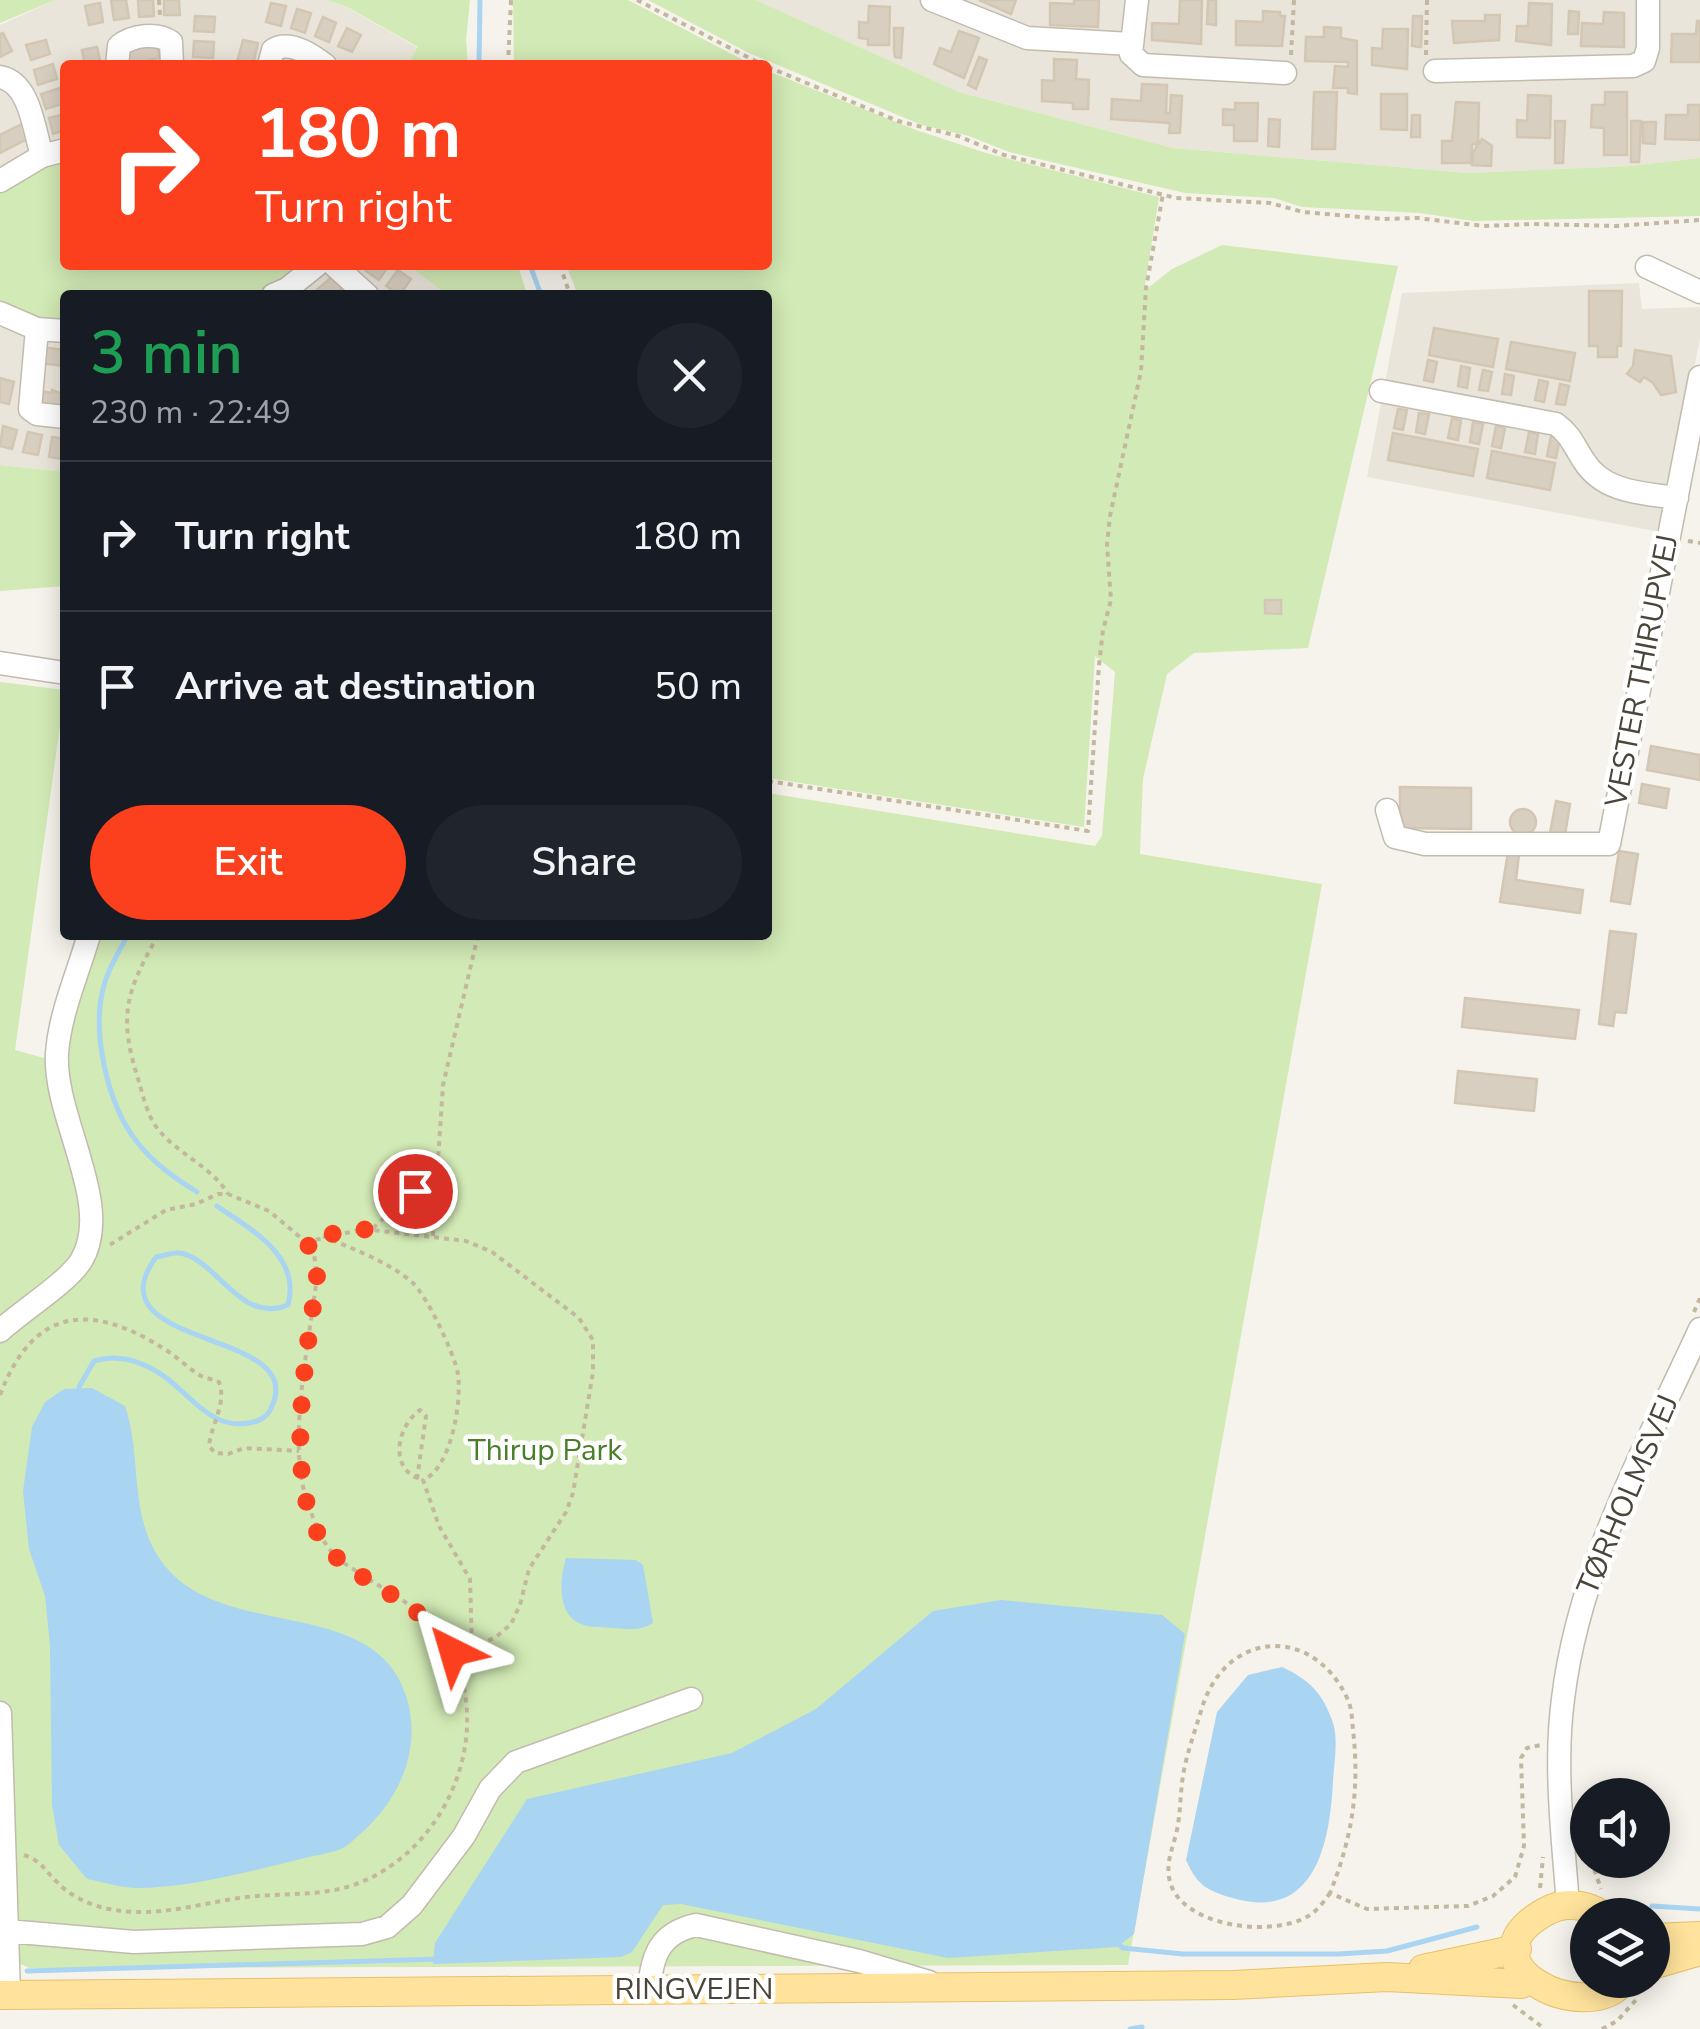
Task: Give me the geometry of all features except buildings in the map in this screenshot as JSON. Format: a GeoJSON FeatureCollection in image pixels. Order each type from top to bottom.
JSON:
{"type":"FeatureCollection","features":[{"type":"Feature","properties":{"kind":"main road"},"geometry":{"type":"LineString","coordinates":[[1568,1905],[1540,1915],[1529,1924],[1517,1949],[1521,1984],[1544,2010],[1560,2016],[1578,2017],[1595,2012],[1616,1998]]}},
{"type":"Feature","properties":{"kind":"main road"},"geometry":{"type":"LineString","coordinates":[[1670,1937],[1700,1936]]}},
{"type":"Feature","properties":{"kind":"main road","name":"RINGVEJEN"},"geometry":{"type":"LineString","coordinates":[[1387,1977],[1517,1949]]}},
{"type":"Feature","properties":{"kind":"main road"},"geometry":{"type":"LineString","coordinates":[[1670,1965],[1700,1952]]}},
{"type":"Feature","properties":{"kind":"main road","name":"RINGVEJEN"},"geometry":{"type":"LineString","coordinates":[[5,1995],[1233,1986],[1387,1977],[1521,1984]]}},
{"type":"Feature","properties":{"kind":"street"},"geometry":{"type":"LineString","coordinates":[[932,0],[1027,38],[1131,44]]}},
{"type":"Feature","properties":{"kind":"street"},"geometry":{"type":"LineString","coordinates":[[1136,0],[1131,44],[1136,61],[1150,67],[1284,73]]}},
{"type":"Feature","properties":{"kind":"street"},"geometry":{"type":"LineString","coordinates":[[1435,71],[1633,66],[1644,61],[1648,48],[1648,0]]}},
{"type":"Feature","properties":{"kind":"street"},"geometry":{"type":"LineString","coordinates":[[118,60],[119,46],[127,40],[158,36],[171,42],[172,60]]}},
{"type":"Feature","properties":{"kind":"street"},"geometry":{"type":"LineString","coordinates":[[270,60],[279,46],[291,46],[316,60]]}},
{"type":"Feature","properties":{"kind":"street"},"geometry":{"type":"LineString","coordinates":[[0,77],[12,79],[21,88],[54,153],[1,178]]}},
{"type":"Feature","properties":{"kind":"street"},"geometry":{"type":"LineString","coordinates":[[1647,268],[1700,292]]}},
{"type":"Feature","properties":{"kind":"street"},"geometry":{"type":"LineString","coordinates":[[288,290],[312,270]]}},
{"type":"Feature","properties":{"kind":"street"},"geometry":{"type":"LineString","coordinates":[[340,270],[362,290]]}},
{"type":"Feature","properties":{"kind":"street"},"geometry":{"type":"LineString","coordinates":[[0,313],[36,329],[60,331]]}},
{"type":"Feature","properties":{"kind":"street"},"geometry":{"type":"LineString","coordinates":[[36,329],[30,409],[37,414],[60,416]]}},
{"type":"Feature","properties":{"kind":"street","name":"VESTER THIRUPVEJ"},"geometry":{"type":"LineString","coordinates":[[1387,810],[1396,837],[1426,844],[1608,844],[1700,377]]}},
{"type":"Feature","properties":{"kind":"street","name":"VESTER THIRUPVEJ"},"geometry":{"type":"LineString","coordinates":[[1381,392],[1556,424],[1571,435],[1585,464],[1603,480],[1621,490],[1676,498]]}},
{"type":"Feature","properties":{"kind":"street"},"geometry":{"type":"LineString","coordinates":[[0,663],[60,672]]}},
{"type":"Feature","properties":{"kind":"street"},"geometry":{"type":"LineString","coordinates":[[0,1331],[79,1264],[87,1246],[92,1202],[63,1110],[57,1054],[60,1030],[87,940]]}},
{"type":"Feature","properties":{"kind":"street","name":"TØRHOLMSVEJ"},"geometry":{"type":"LineString","coordinates":[[1568,1905],[1562,1701],[1576,1628],[1590,1572],[1700,1329]]}},
{"type":"Feature","properties":{"kind":"street"},"geometry":{"type":"LineString","coordinates":[[7,1932],[134,1942],[362,1934],[388,1927],[412,1905],[464,1836],[490,1790],[516,1762],[692,1699]]}},
{"type":"Feature","properties":{"kind":"street"},"geometry":{"type":"LineString","coordinates":[[0,1714],[7,1932],[5,1995]]}},
{"type":"Feature","properties":{"kind":"street"},"geometry":{"type":"LineString","coordinates":[[649,1989],[652,1962],[662,1940],[696,1925],[858,1961],[947,1987]]}},
{"type":"Feature","properties":{"kind":"path"},"geometry":{"type":"LineString","coordinates":[[508,60],[511,0]]}},
{"type":"Feature","properties":{"kind":"path"},"geometry":{"type":"LineString","coordinates":[[637,0],[753,60]]}},
{"type":"Feature","properties":{"kind":"path"},"geometry":{"type":"LineString","coordinates":[[1284,73],[1291,61],[1294,0]]}},
{"type":"Feature","properties":{"kind":"path"},"geometry":{"type":"LineString","coordinates":[[1426,0],[1426,55],[1435,71]]}},
{"type":"Feature","properties":{"kind":"path"},"geometry":{"type":"LineString","coordinates":[[772,69],[915,127],[958,136],[1017,159],[1163,194],[1270,203],[1304,212],[1383,220],[1417,218],[1484,226],[1616,226],[1700,220]]}},
{"type":"Feature","properties":{"kind":"path"},"geometry":{"type":"LineString","coordinates":[[772,781],[1088,831],[1099,665],[1111,600],[1110,516],[1141,371],[1146,288],[1163,194]]}},
{"type":"Feature","properties":{"kind":"path"},"geometry":{"type":"LineString","coordinates":[[155,940],[132,982],[127,1005],[126,1034],[132,1060],[155,1126],[222,1184],[228,1194]]}},
{"type":"Feature","properties":{"kind":"path"},"geometry":{"type":"LineString","coordinates":[[433,1236],[443,1085],[477,940]]}},
{"type":"Feature","properties":{"kind":"path"},"geometry":{"type":"LineString","coordinates":[[372,1229],[436,1172]]}},
{"type":"Feature","properties":{"kind":"path"},"geometry":{"type":"LineString","coordinates":[[5,1859],[24,1855],[40,1861],[61,1887],[80,1899],[102,1908],[135,1913],[164,1913],[240,1898],[325,1892],[359,1883],[398,1860],[426,1836],[452,1794],[464,1762],[464,1692],[453,1652],[429,1619],[331,1552],[312,1516],[304,1490],[299,1451],[317,1276],[314,1254],[306,1242],[270,1211],[228,1194],[218,1194],[159,1213],[79,1264]]}},
{"type":"Feature","properties":{"kind":"path"},"geometry":{"type":"LineString","coordinates":[[306,1242],[372,1229],[466,1242],[504,1260],[588,1329],[595,1351],[566,1512],[529,1569],[511,1624],[495,1638],[453,1652]]}},
{"type":"Feature","properties":{"kind":"path"},"geometry":{"type":"LineString","coordinates":[[322,1236],[382,1263],[414,1284],[453,1357],[458,1384],[452,1436],[442,1466],[432,1476],[420,1479],[404,1470],[399,1454],[406,1424],[420,1410],[426,1416],[420,1479],[439,1526],[470,1580],[472,1646]]}},
{"type":"Feature","properties":{"kind":"path"},"geometry":{"type":"LineString","coordinates":[[0,1396],[26,1346],[48,1328],[78,1318],[108,1321],[166,1350],[202,1378],[218,1382],[222,1390],[220,1408],[210,1428],[209,1446],[215,1453],[228,1454],[244,1448],[299,1451]]}},
{"type":"Feature","properties":{"kind":"path"},"geometry":{"type":"LineString","coordinates":[[1272,1645],[1300,1648],[1330,1670],[1350,1704],[1358,1771],[1347,1850],[1330,1893],[1311,1915],[1284,1926],[1246,1928],[1218,1921],[1187,1906],[1170,1885],[1168,1862],[1184,1769],[1206,1694],[1224,1666],[1240,1654],[1272,1645]]}},
{"type":"Feature","properties":{"kind":"path"},"geometry":{"type":"LineString","coordinates":[[1330,1893],[1367,1909],[1468,1906],[1493,1896],[1515,1876],[1524,1846],[1521,1758],[1527,1748],[1561,1744]]}},
{"type":"Feature","properties":{"kind":"path"},"geometry":{"type":"LineString","coordinates":[[1602,2029],[1617,2021],[1629,1998]]}},
{"type":"Feature","properties":{"kind":"shaded area"},"geometry":{"type":"Polygon","coordinates":[[[55,0],[327,0],[418,48],[410,60],[60,60],[60,270],[414,270],[440,290],[60,290],[60,471],[0,465],[0,25],[55,0]]]}},
{"type":"Feature","properties":{"kind":"shaded area"},"geometry":{"type":"Polygon","coordinates":[[[756,0],[1700,0],[1700,158],[1630,166],[1468,173],[1173,148],[959,92],[756,0]]]}},
{"type":"Feature","properties":{"kind":"shaded area"},"geometry":{"type":"Polygon","coordinates":[[[1639,283],[1642,309],[1700,307],[1700,339],[1660,532],[1367,477],[1402,293],[1639,283]]]}},
{"type":"Feature","properties":{"kind":"green space"},"geometry":{"type":"Polygon","coordinates":[[[0,0],[55,0],[0,23],[0,0]]]}},
{"type":"Feature","properties":{"kind":"green space"},"geometry":{"type":"Polygon","coordinates":[[[327,0],[470,0],[468,60],[410,60],[418,47],[327,0]]]}},
{"type":"Feature","properties":{"kind":"green space"},"geometry":{"type":"Polygon","coordinates":[[[513,0],[628,0],[743,60],[514,60],[513,0]]]}},
{"type":"Feature","properties":{"kind":"green space"},"geometry":{"type":"Polygon","coordinates":[[[648,0],[756,0],[959,92],[1173,148],[1468,173],[1630,166],[1700,158],[1700,216],[1473,221],[1420,213],[1302,207],[1274,198],[1185,193],[1009,152],[969,136],[922,125],[749,53],[648,0]]]}},
{"type":"Feature","properties":{"kind":"green space","name":"Thirup Park"},"geometry":{"type":"Polygon","coordinates":[[[772,73],[916,130],[986,153],[1159,197],[1144,291],[1172,269],[1222,245],[1398,266],[1308,648],[1194,653],[1167,674],[1143,779],[1140,854],[1322,884],[1128,1965],[29,1968],[0,1954],[0,682],[60,689],[60,726],[15,1050],[44,1058],[74,940],[772,940],[772,794],[1095,846],[1102,836],[1115,672],[1095,656],[1084,827],[772,779],[772,290],[576,290],[568,270],[772,270],[772,73]]]}},
{"type":"Feature","properties":{"kind":"green space"},"geometry":{"type":"Polygon","coordinates":[[[60,158],[60,270],[302,270],[272,290],[60,290],[60,323],[38,321],[0,306],[0,190],[60,158]]]}},
{"type":"Feature","properties":{"kind":"green space"},"geometry":{"type":"Polygon","coordinates":[[[414,270],[520,270],[526,290],[440,290],[414,270]]]}},
{"type":"Feature","properties":{"kind":"green space"},"geometry":{"type":"Polygon","coordinates":[[[0,465],[60,471],[60,586],[0,591],[0,465]]]}},
{"type":"Feature","properties":{"kind":"water"},"geometry":{"type":"Polygon","coordinates":[[[92,1388],[125,1406],[145,1528],[165,1566],[192,1589],[224,1604],[333,1631],[365,1645],[390,1666],[407,1699],[411,1718],[409,1756],[385,1807],[344,1848],[219,1878],[139,1888],[87,1879],[59,1845],[52,1805],[50,1645],[45,1596],[29,1549],[23,1491],[32,1427],[45,1402],[64,1389],[92,1388]]]}},
{"type":"Feature","properties":{"kind":"water"},"geometry":{"type":"Polygon","coordinates":[[[566,1558],[636,1560],[643,1565],[653,1623],[625,1629],[589,1626],[573,1619],[562,1595],[566,1558]]]}},
{"type":"Feature","properties":{"kind":"water"},"geometry":{"type":"Polygon","coordinates":[[[1001,1600],[1162,1615],[1185,1634],[1134,1934],[1117,1947],[948,1958],[681,1904],[663,1905],[632,1952],[621,1957],[433,1964],[435,1943],[527,1799],[732,1753],[816,1709],[933,1611],[1001,1600]]]}},
{"type":"Feature","properties":{"kind":"water"},"geometry":{"type":"Polygon","coordinates":[[[1282,1667],[1313,1688],[1324,1702],[1334,1727],[1336,1750],[1328,1828],[1313,1870],[1301,1887],[1284,1898],[1263,1902],[1236,1899],[1205,1887],[1186,1860],[1217,1712],[1248,1675],[1282,1667]]]}},
{"type":"Feature","properties":{"kind":"waterway"},"geometry":{"type":"LineString","coordinates":[[479,60],[480,0]]}},
{"type":"Feature","properties":{"kind":"waterway"},"geometry":{"type":"LineString","coordinates":[[532,270],[539,290]]}},
{"type":"Feature","properties":{"kind":"waterway"},"geometry":{"type":"LineString","coordinates":[[125,940],[109,972],[100,1003],[101,1045],[110,1088],[126,1126],[144,1150],[197,1192]]}},
{"type":"Feature","properties":{"kind":"waterway"},"geometry":{"type":"LineString","coordinates":[[79,1387],[94,1361],[119,1358],[159,1373],[222,1421],[249,1423],[268,1413],[275,1381],[260,1363],[173,1324],[151,1309],[143,1287],[156,1257],[180,1253],[206,1266],[242,1299],[256,1306],[271,1309],[288,1305],[290,1287],[280,1258],[258,1235],[217,1206]]}},
{"type":"Feature","properties":{"kind":"waterway"},"geometry":{"type":"LineString","coordinates":[[1670,1907],[1700,1909]]}},
{"type":"Feature","properties":{"kind":"waterway"},"geometry":{"type":"LineString","coordinates":[[1116,1942],[1123,1948],[1183,1954],[1338,1954],[1387,1951],[1477,1927]]}},
{"type":"Feature","properties":{"kind":"waterway"},"geometry":{"type":"LineString","coordinates":[[27,1971],[439,1959]]}},
{"type":"Feature","properties":{"kind":"waterway"},"geometry":{"type":"LineString","coordinates":[[1130,2029],[1142,2027]]}},
{"type":"Feature","properties":{"kind":"route"},"geometry":{"type":"LineString","coordinates":[[415,1191],[372,1229],[342,1231],[306,1242],[314,1254],[317,1276],[299,1451],[312,1516],[331,1552],[429,1619],[453,1652]]}}]}
